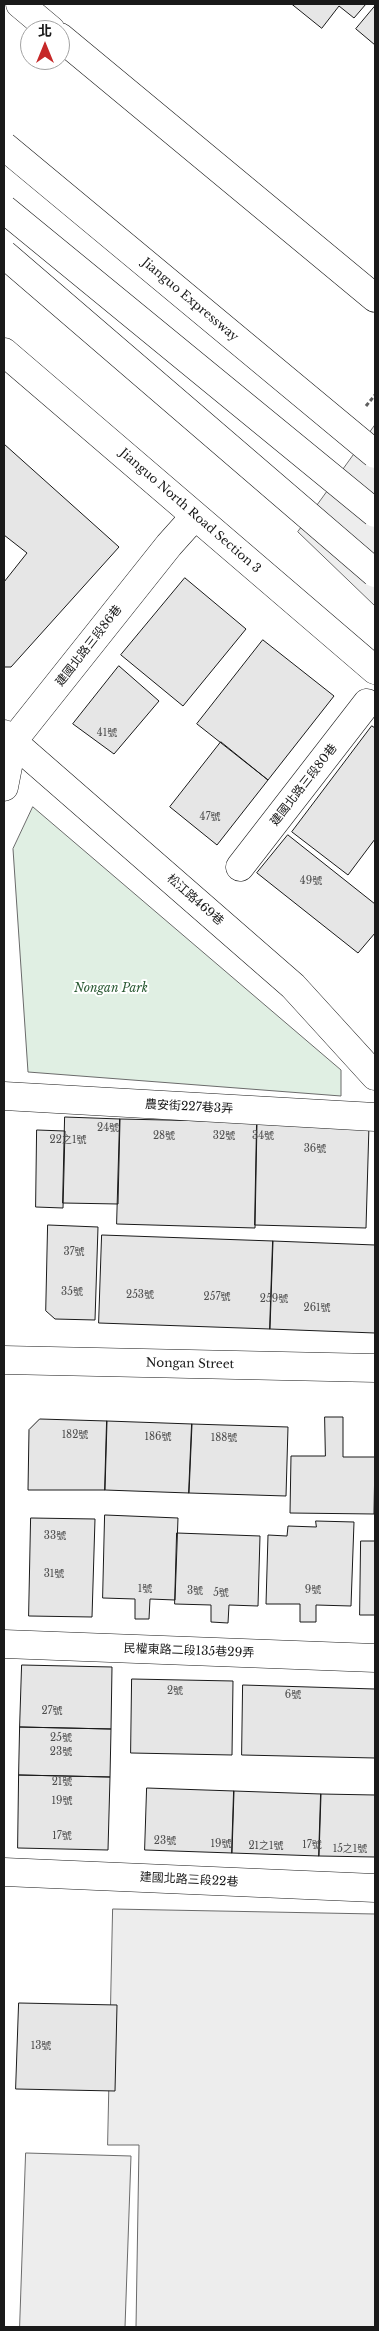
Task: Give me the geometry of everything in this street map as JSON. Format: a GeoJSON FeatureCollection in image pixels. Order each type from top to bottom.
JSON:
{"type":"FeatureCollection","features":[{"type":"Feature","properties":{"kind":"main road"},"geometry":{"type":"LineString","coordinates":[[20,4],[39,20]]}},
{"type":"Feature","properties":{"kind":"main road"},"geometry":{"type":"LineString","coordinates":[[70,45],[375,298]]}},
{"type":"Feature","properties":{"kind":"main road","name":"Jianguo Expressway"},"geometry":{"type":"LineString","coordinates":[[4,146],[375,454]]}},
{"type":"Feature","properties":{"kind":"main road"},"geometry":{"type":"LineString","coordinates":[[4,209],[375,513]]}},
{"type":"Feature","properties":{"kind":"main road"},"geometry":{"type":"LineString","coordinates":[[4,254],[375,573]]}},
{"type":"Feature","properties":{"kind":"main road","name":"Jianguo North Road Section 3"},"geometry":{"type":"LineString","coordinates":[[4,352],[375,670]]}},
{"type":"Feature","properties":{"kind":"main road","name":"建國北路三段86巷"},"geometry":{"type":"LineString","coordinates":[[4,787],[9,738],[169,544],[195,516]]}},
{"type":"Feature","properties":{"kind":"main road","name":"建國北路三段80巷"},"geometry":{"type":"LineString","coordinates":[[240,866],[367,704]]}},
{"type":"Feature","properties":{"kind":"main road","name":"松江路469巷"},"geometry":{"type":"LineString","coordinates":[[9,738],[293,986],[375,1076]]}},
{"type":"Feature","properties":{"kind":"main road","name":"農安街227巷3弄"},"geometry":{"type":"LineString","coordinates":[[4,1096],[375,1117]]}},
{"type":"Feature","properties":{"kind":"main road","name":"Nongan Street"},"geometry":{"type":"LineString","coordinates":[[4,1360],[375,1368]]}},
{"type":"Feature","properties":{"kind":"main road","name":"民權東路二段135巷29弄"},"geometry":{"type":"LineString","coordinates":[[4,1644],[375,1658]]}},
{"type":"Feature","properties":{"kind":"main road","name":"建國北路三段22巷"},"geometry":{"type":"LineString","coordinates":[[4,1872],[375,1888]]}},
{"type":"Feature","properties":{"kind":"green space","name":"Nongan Park"},"geometry":{"type":"Polygon","coordinates":[[[33,807],[341,1070],[341,1096],[28,1072],[13,849],[33,807]]]}},
{"type":"Feature","properties":{"kind":"shaded area"},"geometry":{"type":"Polygon","coordinates":[[[375,425],[375,606],[298,532],[375,425]]]}},
{"type":"Feature","properties":{"kind":"shaded area"},"geometry":{"type":"Polygon","coordinates":[[[113,1909],[375,1914],[375,2327],[136,2327],[139,2145],[108,2145],[113,1909]]]}},
{"type":"Feature","properties":{"kind":"shaded area"},"geometry":{"type":"Polygon","coordinates":[[[26,2153],[131,2156],[125,2327],[20,2327],[26,2153]]]}},
{"type":"Feature","properties":{"kind":"building"},"geometry":{"type":"Polygon","coordinates":[[[292,4],[366,4],[354,18],[339,6],[322,28],[292,4]]]}},
{"type":"Feature","properties":{"kind":"building"},"geometry":{"type":"Polygon","coordinates":[[[375,6],[375,45],[356,29],[375,6]]]}},
{"type":"Feature","properties":{"kind":"building"},"geometry":{"type":"Polygon","coordinates":[[[4,444],[119,547],[11,667],[4,667],[4,582],[27,553],[4,535],[4,444]]]}},
{"type":"Feature","properties":{"kind":"building"},"geometry":{"type":"Polygon","coordinates":[[[185,578],[246,629],[183,706],[121,655],[185,578]]]}},
{"type":"Feature","properties":{"kind":"building"},"geometry":{"type":"Polygon","coordinates":[[[263,640],[334,696],[268,780],[197,724],[263,640]]]}},
{"type":"Feature","properties":{"kind":"building"},"geometry":{"type":"Polygon","coordinates":[[[119,666],[159,701],[114,754],[73,724],[119,666]]]}},
{"type":"Feature","properties":{"kind":"building"},"geometry":{"type":"Polygon","coordinates":[[[372,726],[375,728],[375,839],[348,875],[292,832],[372,726]]]}},
{"type":"Feature","properties":{"kind":"building"},"geometry":{"type":"Polygon","coordinates":[[[221,742],[268,780],[217,845],[170,807],[221,742]]]}},
{"type":"Feature","properties":{"kind":"building"},"geometry":{"type":"Polygon","coordinates":[[[288,835],[375,904],[375,933],[358,953],[257,873],[288,835]]]}},
{"type":"Feature","properties":{"kind":"building"},"geometry":{"type":"Polygon","coordinates":[[[65,1117],[120,1119],[118,1204],[63,1203],[65,1117]]]}},
{"type":"Feature","properties":{"kind":"building"},"geometry":{"type":"Polygon","coordinates":[[[120,1119],[257,1122],[255,1228],[117,1224],[120,1119]]]}},
{"type":"Feature","properties":{"kind":"building"},"geometry":{"type":"Polygon","coordinates":[[[257,1122],[369,1125],[366,1228],[255,1225],[257,1122]]]}},
{"type":"Feature","properties":{"kind":"building"},"geometry":{"type":"Polygon","coordinates":[[[37,1130],[65,1131],[63,1208],[36,1207],[37,1130]]]}},
{"type":"Feature","properties":{"kind":"building"},"geometry":{"type":"Polygon","coordinates":[[[48,1225],[98,1227],[95,1320],[55,1319],[46,1311],[48,1225]]]}},
{"type":"Feature","properties":{"kind":"building"},"geometry":{"type":"Polygon","coordinates":[[[102,1235],[273,1241],[270,1329],[99,1323],[102,1235]]]}},
{"type":"Feature","properties":{"kind":"building"},"geometry":{"type":"Polygon","coordinates":[[[273,1241],[375,1245],[375,1333],[270,1329],[273,1241]]]}},
{"type":"Feature","properties":{"kind":"building"},"geometry":{"type":"Polygon","coordinates":[[[325,1417],[343,1417],[343,1457],[375,1457],[374,1514],[290,1513],[291,1456],[325,1456],[325,1417]]]}},
{"type":"Feature","properties":{"kind":"building"},"geometry":{"type":"Polygon","coordinates":[[[40,1419],[107,1421],[105,1490],[28,1490],[29,1430],[40,1419]]]}},
{"type":"Feature","properties":{"kind":"building"},"geometry":{"type":"Polygon","coordinates":[[[107,1421],[192,1424],[189,1493],[105,1490],[107,1421]]]}},
{"type":"Feature","properties":{"kind":"building"},"geometry":{"type":"Polygon","coordinates":[[[192,1424],[288,1427],[286,1496],[189,1493],[192,1424]]]}},
{"type":"Feature","properties":{"kind":"building"},"geometry":{"type":"Polygon","coordinates":[[[105,1515],[178,1518],[175,1600],[150,1599],[149,1619],[135,1619],[135,1599],[103,1598],[105,1515]]]}},
{"type":"Feature","properties":{"kind":"building"},"geometry":{"type":"Polygon","coordinates":[[[31,1518],[95,1519],[92,1617],[29,1616],[31,1518]]]}},
{"type":"Feature","properties":{"kind":"building"},"geometry":{"type":"Polygon","coordinates":[[[316,1521],[354,1522],[351,1606],[316,1605],[316,1622],[300,1622],[300,1604],[266,1604],[268,1535],[287,1536],[288,1526],[316,1527],[316,1521]]]}},
{"type":"Feature","properties":{"kind":"building"},"geometry":{"type":"Polygon","coordinates":[[[177,1533],[260,1536],[258,1606],[229,1605],[228,1623],[211,1622],[211,1605],[175,1604],[177,1533]]]}},
{"type":"Feature","properties":{"kind":"building"},"geometry":{"type":"Polygon","coordinates":[[[361,1541],[375,1541],[375,1615],[360,1615],[361,1541]]]}},
{"type":"Feature","properties":{"kind":"building"},"geometry":{"type":"Polygon","coordinates":[[[22,1665],[112,1667],[111,1729],[20,1727],[22,1665]]]}},
{"type":"Feature","properties":{"kind":"building"},"geometry":{"type":"Polygon","coordinates":[[[132,1679],[233,1681],[232,1755],[131,1753],[132,1679]]]}},
{"type":"Feature","properties":{"kind":"building"},"geometry":{"type":"Polygon","coordinates":[[[243,1685],[375,1689],[375,1758],[242,1755],[243,1685]]]}},
{"type":"Feature","properties":{"kind":"building"},"geometry":{"type":"Polygon","coordinates":[[[20,1727],[111,1729],[110,1777],[19,1775],[20,1727]]]}},
{"type":"Feature","properties":{"kind":"building"},"geometry":{"type":"Polygon","coordinates":[[[19,1775],[110,1777],[108,1850],[18,1848],[19,1775]]]}},
{"type":"Feature","properties":{"kind":"building"},"geometry":{"type":"Polygon","coordinates":[[[147,1788],[234,1791],[232,1853],[145,1850],[147,1788]]]}},
{"type":"Feature","properties":{"kind":"building"},"geometry":{"type":"Polygon","coordinates":[[[234,1791],[321,1794],[319,1856],[232,1853],[234,1791]]]}},
{"type":"Feature","properties":{"kind":"building"},"geometry":{"type":"Polygon","coordinates":[[[321,1794],[375,1795],[375,1857],[319,1856],[321,1794]]]}},
{"type":"Feature","properties":{"kind":"building"},"geometry":{"type":"Polygon","coordinates":[[[19,2003],[117,2005],[115,2091],[16,2089],[19,2003]]]}}]}
